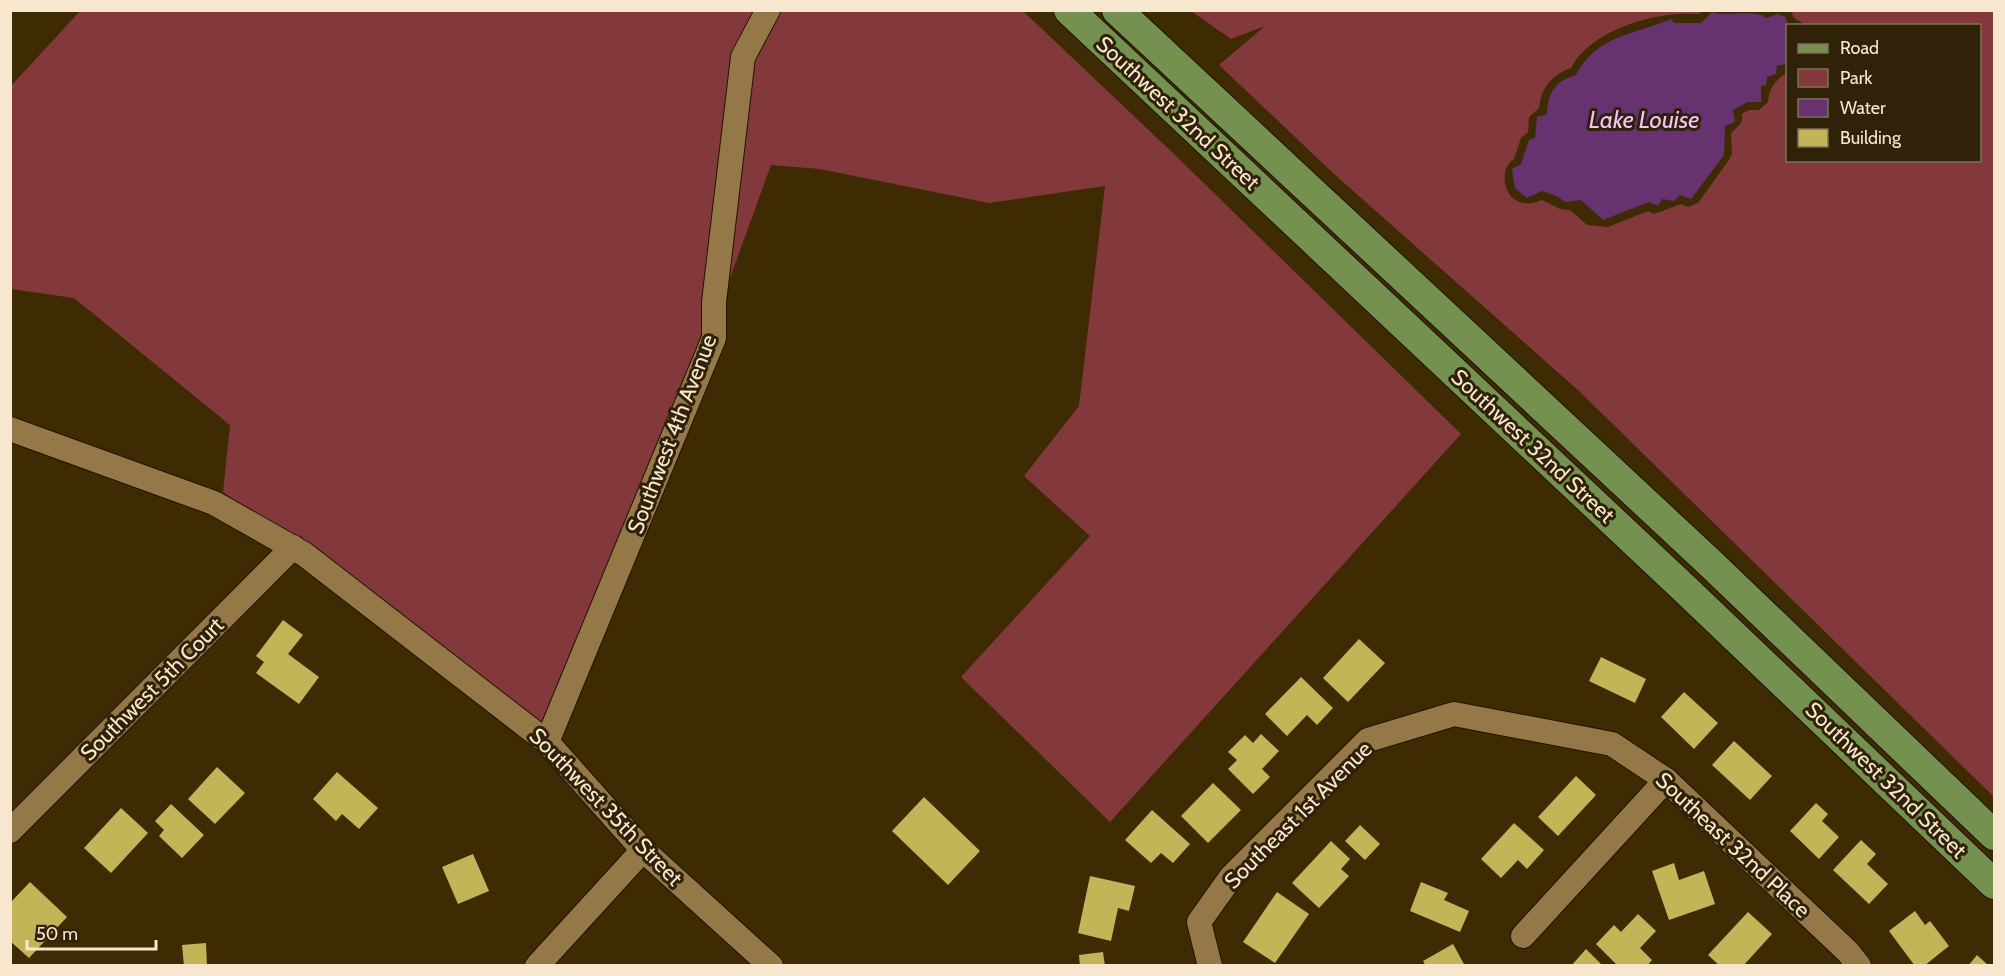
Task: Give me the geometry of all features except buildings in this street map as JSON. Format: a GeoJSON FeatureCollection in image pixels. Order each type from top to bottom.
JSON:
{"type":"FeatureCollection","features":[{"type":"Feature","properties":{"kind":"main road","name":"Southwest 32nd Street"},"geometry":{"type":"LineString","coordinates":[[1069,10],[1995,884]]}},
{"type":"Feature","properties":{"kind":"main road","name":"Southwest 32nd Street"},"geometry":{"type":"LineString","coordinates":[[1117,10],[1709,562],[1995,835]]}},
{"type":"Feature","properties":{"kind":"street","name":"Southwest 4th Avenue"},"geometry":{"type":"LineString","coordinates":[[547,742],[714,338],[714,302],[743,57],[768,10]]}},
{"type":"Feature","properties":{"kind":"street","name":"Southwest 35th Street"},"geometry":{"type":"LineString","coordinates":[[10,429],[214,503],[293,547],[547,742],[643,850],[771,966]]}},
{"type":"Feature","properties":{"kind":"street","name":"Southwest 5th Court"},"geometry":{"type":"LineString","coordinates":[[10,831],[293,547]]}},
{"type":"Feature","properties":{"kind":"street","name":"Southeast 32nd Place"},"geometry":{"type":"LineString","coordinates":[[1454,714],[1612,744],[1666,780],[1848,952],[1859,966]]}},
{"type":"Feature","properties":{"kind":"street","name":"Southeast 1st Avenue"},"geometry":{"type":"LineString","coordinates":[[1210,966],[1199,922],[1231,877],[1368,740],[1454,714]]}},
{"type":"Feature","properties":{"kind":"street"},"geometry":{"type":"LineString","coordinates":[[1523,936],[1666,780]]}},
{"type":"Feature","properties":{"kind":"street"},"geometry":{"type":"LineString","coordinates":[[537,966],[643,850]]}},
{"type":"Feature","properties":{"kind":"green space"},"geometry":{"type":"Polygon","coordinates":[[[80,11],[1023,11],[1175,155],[1461,434],[1110,822],[961,677],[1090,536],[1024,476],[1079,406],[1105,186],[989,203],[820,169],[771,165],[554,763],[366,594],[223,492],[230,425],[74,298],[11,289],[10,87],[80,11]]]}},
{"type":"Feature","properties":{"kind":"green space"},"geometry":{"type":"Polygon","coordinates":[[[1191,11],[1703,11],[1699,14],[1665,15],[1646,19],[1610,33],[1581,54],[1571,68],[1553,78],[1542,94],[1539,108],[1529,117],[1528,132],[1521,138],[1514,159],[1505,172],[1507,190],[1512,197],[1519,202],[1529,203],[1542,200],[1560,209],[1570,210],[1587,225],[1608,227],[1648,211],[1654,214],[1681,204],[1688,207],[1698,203],[1732,154],[1731,134],[1740,123],[1742,114],[1749,110],[1759,110],[1768,102],[1774,84],[1786,74],[1786,162],[1981,162],[1981,24],[1804,24],[1794,18],[1791,11],[1994,11],[1994,797],[1579,391],[1334,174],[1219,65],[1265,26],[1231,39],[1191,11]]]}},
{"type":"Feature","properties":{"kind":"water","name":"Lake Louise"},"geometry":{"type":"Polygon","coordinates":[[[1712,12],[1747,13],[1767,18],[1777,14],[1786,17],[1786,64],[1777,66],[1776,74],[1767,77],[1766,85],[1761,86],[1761,102],[1748,102],[1733,110],[1735,122],[1725,126],[1724,155],[1691,199],[1680,195],[1674,201],[1662,199],[1658,206],[1649,202],[1603,220],[1581,200],[1565,202],[1557,196],[1542,191],[1527,198],[1515,188],[1512,169],[1521,164],[1529,140],[1535,138],[1537,117],[1547,114],[1549,99],[1554,88],[1569,77],[1576,75],[1594,52],[1617,38],[1671,19],[1674,23],[1701,23],[1712,12]]]}}]}
